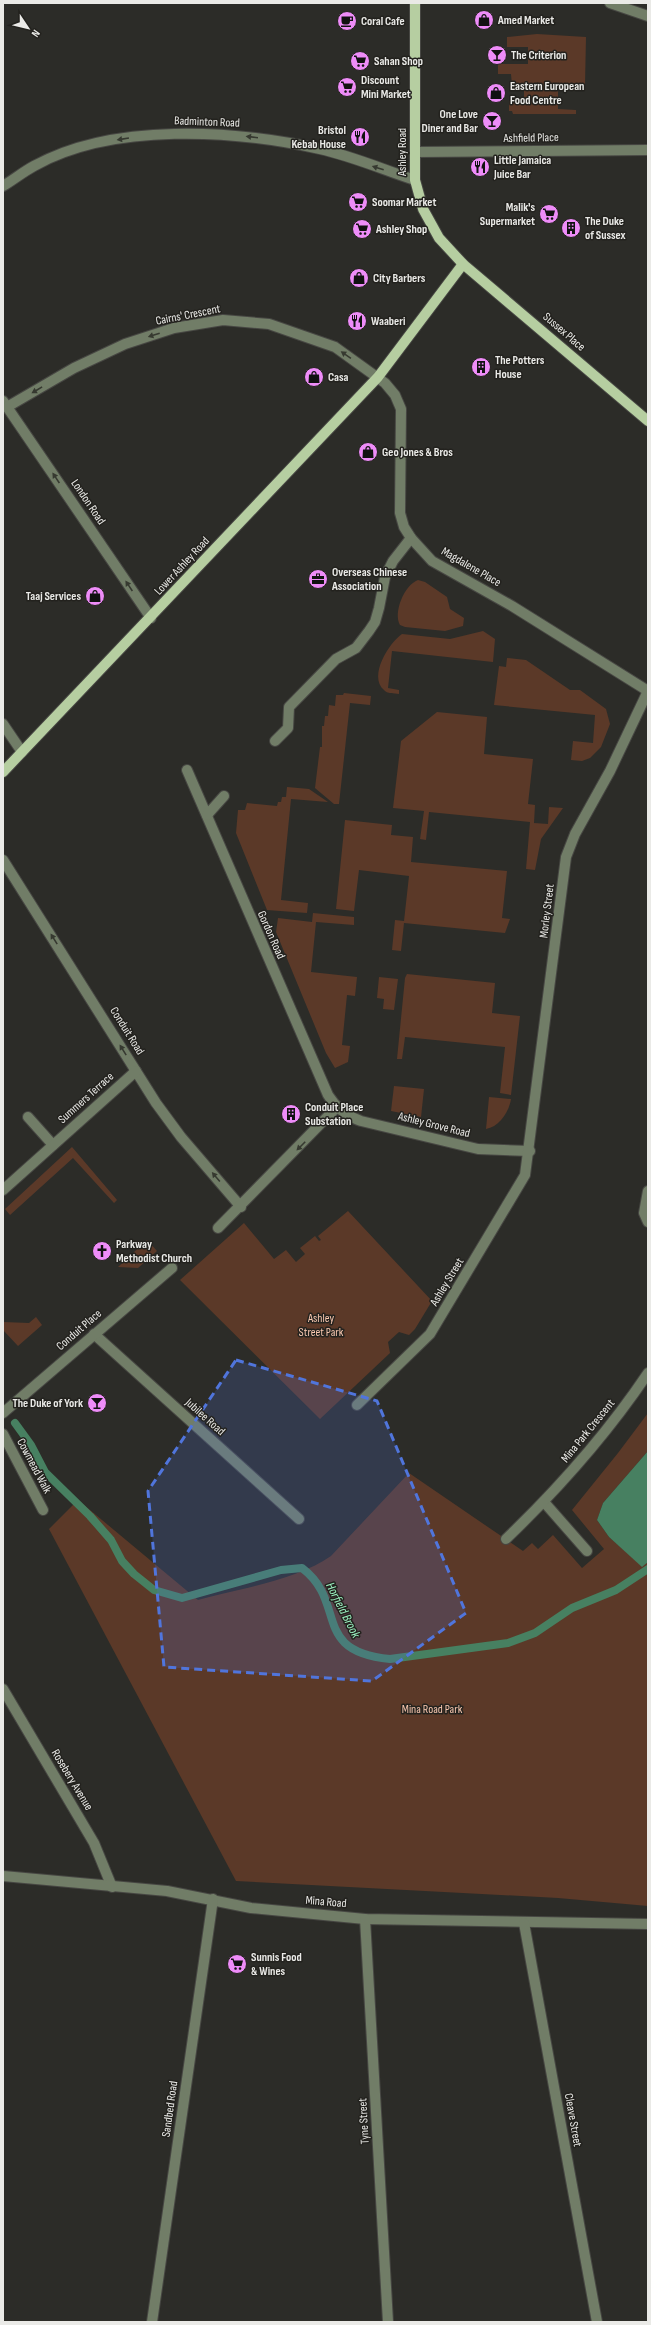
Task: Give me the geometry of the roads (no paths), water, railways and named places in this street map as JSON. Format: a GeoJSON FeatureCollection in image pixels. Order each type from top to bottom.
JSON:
{"type":"FeatureCollection","features":[{"type":"Feature","properties":{"kind":"main road","name":"Ashley Road"},"geometry":{"type":"LineString","coordinates":[[415,3],[415,180],[423,209],[439,238],[463,264]]}},
{"type":"Feature","properties":{"kind":"main road"},"geometry":{"type":"LineString","coordinates":[[378,377],[463,264]]}},
{"type":"Feature","properties":{"kind":"main road","name":"Sussex Place"},"geometry":{"type":"LineString","coordinates":[[463,264],[648,421]]}},
{"type":"Feature","properties":{"kind":"main road","name":"Lower Ashley Road"},"geometry":{"type":"LineString","coordinates":[[3,772],[151,618],[378,377]]}},
{"type":"Feature","properties":{"kind":"street"},"geometry":{"type":"LineString","coordinates":[[610,3],[648,16]]}},
{"type":"Feature","properties":{"kind":"street","name":"Badminton Road"},"geometry":{"type":"LineString","coordinates":[[3,186],[35,166],[69,151],[101,143],[162,133],[222,134],[272,140],[321,149],[415,180]]}},
{"type":"Feature","properties":{"kind":"street","name":"Ashfield Place"},"geometry":{"type":"LineString","coordinates":[[415,152],[648,150]]}},
{"type":"Feature","properties":{"kind":"street","name":"Cairns' Crescent"},"geometry":{"type":"LineString","coordinates":[[5,404],[74,368],[125,344],[174,328],[223,320],[269,324],[335,347],[378,377]]}},
{"type":"Feature","properties":{"kind":"street","name":"Magdalene Place"},"geometry":{"type":"LineString","coordinates":[[378,377],[395,395],[401,409],[400,513],[404,527],[411,538],[432,560],[512,606],[648,691]]}},
{"type":"Feature","properties":{"kind":"street","name":"London Road"},"geometry":{"type":"LineString","coordinates":[[5,404],[151,618]]}},
{"type":"Feature","properties":{"kind":"street"},"geometry":{"type":"LineString","coordinates":[[275,741],[288,728],[289,707],[336,659],[356,648],[369,631],[375,622],[385,577],[393,562],[411,538]]}},
{"type":"Feature","properties":{"kind":"street","name":"Morley Street"},"geometry":{"type":"LineString","coordinates":[[530,1151],[566,857],[574,834],[610,772],[648,691]]}},
{"type":"Feature","properties":{"kind":"street"},"geometry":{"type":"LineString","coordinates":[[3,724],[22,752]]}},
{"type":"Feature","properties":{"kind":"street","name":"Gordon Road"},"geometry":{"type":"LineString","coordinates":[[186,770],[207,815],[248,914],[328,1095],[337,1108]]}},
{"type":"Feature","properties":{"kind":"street"},"geometry":{"type":"LineString","coordinates":[[207,815],[224,796]]}},
{"type":"Feature","properties":{"kind":"street","name":"Conduit Road"},"geometry":{"type":"LineString","coordinates":[[3,860],[136,1071],[181,1137],[241,1207]]}},
{"type":"Feature","properties":{"kind":"street","name":"Summers Terrace"},"geometry":{"type":"LineString","coordinates":[[3,1190],[136,1071]]}},
{"type":"Feature","properties":{"kind":"street"},"geometry":{"type":"LineString","coordinates":[[218,1228],[241,1207],[337,1108]]}},
{"type":"Feature","properties":{"kind":"street","name":"Ashley Grove Road"},"geometry":{"type":"LineString","coordinates":[[337,1108],[345,1114],[361,1120],[478,1149],[530,1151]]}},
{"type":"Feature","properties":{"kind":"street"},"geometry":{"type":"LineString","coordinates":[[28,1117],[53,1145]]}},
{"type":"Feature","properties":{"kind":"street","name":"Ashley Street"},"geometry":{"type":"LineString","coordinates":[[357,1406],[423,1342],[437,1325],[522,1184],[530,1151]]}},
{"type":"Feature","properties":{"kind":"street"},"geometry":{"type":"LineString","coordinates":[[648,1190],[644,1213],[648,1222]]}},
{"type":"Feature","properties":{"kind":"street","name":"Conduit Place"},"geometry":{"type":"LineString","coordinates":[[3,1413],[172,1268]]}},
{"type":"Feature","properties":{"kind":"street","name":"Jubilee Road"},"geometry":{"type":"LineString","coordinates":[[94,1334],[299,1520]]}},
{"type":"Feature","properties":{"kind":"street","name":"Mina Park Crescent"},"geometry":{"type":"LineString","coordinates":[[506,1539],[544,1502],[615,1420],[648,1373]]}},
{"type":"Feature","properties":{"kind":"street","name":"Cowmead Walk"},"geometry":{"type":"LineString","coordinates":[[3,1434],[43,1510]]}},
{"type":"Feature","properties":{"kind":"street"},"geometry":{"type":"LineString","coordinates":[[544,1502],[587,1551]]}},
{"type":"Feature","properties":{"kind":"street","name":"Rosebery Avenue"},"geometry":{"type":"LineString","coordinates":[[3,1689],[94,1843],[112,1887]]}},
{"type":"Feature","properties":{"kind":"street","name":"Mina Road"},"geometry":{"type":"LineString","coordinates":[[3,1879],[167,1891],[252,1908],[365,1919],[648,1924]]}},
{"type":"Feature","properties":{"kind":"street","name":"Sandbed Road"},"geometry":{"type":"LineString","coordinates":[[152,2322],[213,1899]]}},
{"type":"Feature","properties":{"kind":"street","name":"Tyne Street"},"geometry":{"type":"LineString","coordinates":[[365,1919],[388,2322]]}},
{"type":"Feature","properties":{"kind":"street","name":"Cleave Street"},"geometry":{"type":"LineString","coordinates":[[524,1923],[597,2322]]}},
{"type":"Feature","properties":{"kind":"waterway","name":"Horfield Brook"},"geometry":{"type":"LineString","coordinates":[[15,1423],[31,1445],[45,1472],[90,1516],[111,1540],[122,1561],[134,1574],[154,1590],[182,1598],[281,1570],[302,1568],[316,1582],[324,1596],[333,1624],[339,1636],[349,1646],[365,1654],[390,1659],[508,1643],[535,1633],[572,1608],[616,1590],[648,1569]]}},
{"type":"Feature","properties":{"kind":"place","name":"Amed Market"},"geometry":{"type":"Point","coordinates":[484,20]}},
{"type":"Feature","properties":{"kind":"place","name":"Coral Cafe"},"geometry":{"type":"Point","coordinates":[347,21]}},
{"type":"Feature","properties":{"kind":"place","name":"The Criterion"},"geometry":{"type":"Point","coordinates":[497,55]}},
{"type":"Feature","properties":{"kind":"place","name":"Sahan Shop"},"geometry":{"type":"Point","coordinates":[360,61]}},
{"type":"Feature","properties":{"kind":"place","name":"Discount Mini Market"},"geometry":{"type":"Point","coordinates":[347,87]}},
{"type":"Feature","properties":{"kind":"place","name":"Eastern European Food Centre"},"geometry":{"type":"Point","coordinates":[496,93]}},
{"type":"Feature","properties":{"kind":"place","name":"One Love Diner and Bar"},"geometry":{"type":"Point","coordinates":[492,121]}},
{"type":"Feature","properties":{"kind":"place","name":"Bristol Kebab House"},"geometry":{"type":"Point","coordinates":[360,137]}},
{"type":"Feature","properties":{"kind":"place","name":"Little Jamaica Juice Bar"},"geometry":{"type":"Point","coordinates":[480,167]}},
{"type":"Feature","properties":{"kind":"place","name":"Soomar Market"},"geometry":{"type":"Point","coordinates":[358,202]}},
{"type":"Feature","properties":{"kind":"place","name":"Malik's Supermarket"},"geometry":{"type":"Point","coordinates":[549,214]}},
{"type":"Feature","properties":{"kind":"place","name":"The Duke of Sussex"},"geometry":{"type":"Point","coordinates":[571,228]}},
{"type":"Feature","properties":{"kind":"place","name":"Ashley Shop"},"geometry":{"type":"Point","coordinates":[362,229]}},
{"type":"Feature","properties":{"kind":"place","name":"City Barbers"},"geometry":{"type":"Point","coordinates":[359,278]}},
{"type":"Feature","properties":{"kind":"place","name":"Waaberi"},"geometry":{"type":"Point","coordinates":[357,321]}},
{"type":"Feature","properties":{"kind":"place","name":"The Potters House"},"geometry":{"type":"Point","coordinates":[481,367]}},
{"type":"Feature","properties":{"kind":"place","name":"Casa"},"geometry":{"type":"Point","coordinates":[314,377]}},
{"type":"Feature","properties":{"kind":"place","name":"Geo Jones & Bros"},"geometry":{"type":"Point","coordinates":[368,452]}},
{"type":"Feature","properties":{"kind":"place","name":"Overseas Chinese Association"},"geometry":{"type":"Point","coordinates":[318,579]}},
{"type":"Feature","properties":{"kind":"place","name":"Taaj Services"},"geometry":{"type":"Point","coordinates":[95,596]}},
{"type":"Feature","properties":{"kind":"place","name":"Conduit Place Substation"},"geometry":{"type":"Point","coordinates":[291,1114]}},
{"type":"Feature","properties":{"kind":"place","name":"Parkway Methodist Church"},"geometry":{"type":"Point","coordinates":[102,1251]}},
{"type":"Feature","properties":{"kind":"place","name":"The Duke of York"},"geometry":{"type":"Point","coordinates":[97,1403]}},
{"type":"Feature","properties":{"kind":"place","name":"Sunnis Food & Wines"},"geometry":{"type":"Point","coordinates":[237,1964]}},
{"type":"Feature","properties":{"kind":"park label","name":"Ashley Street Park"},"geometry":{"type":"Point","coordinates":[321,1325]}},
{"type":"Feature","properties":{"kind":"park label","name":"Mina Road Park"},"geometry":{"type":"Point","coordinates":[432,1709]}}]}
